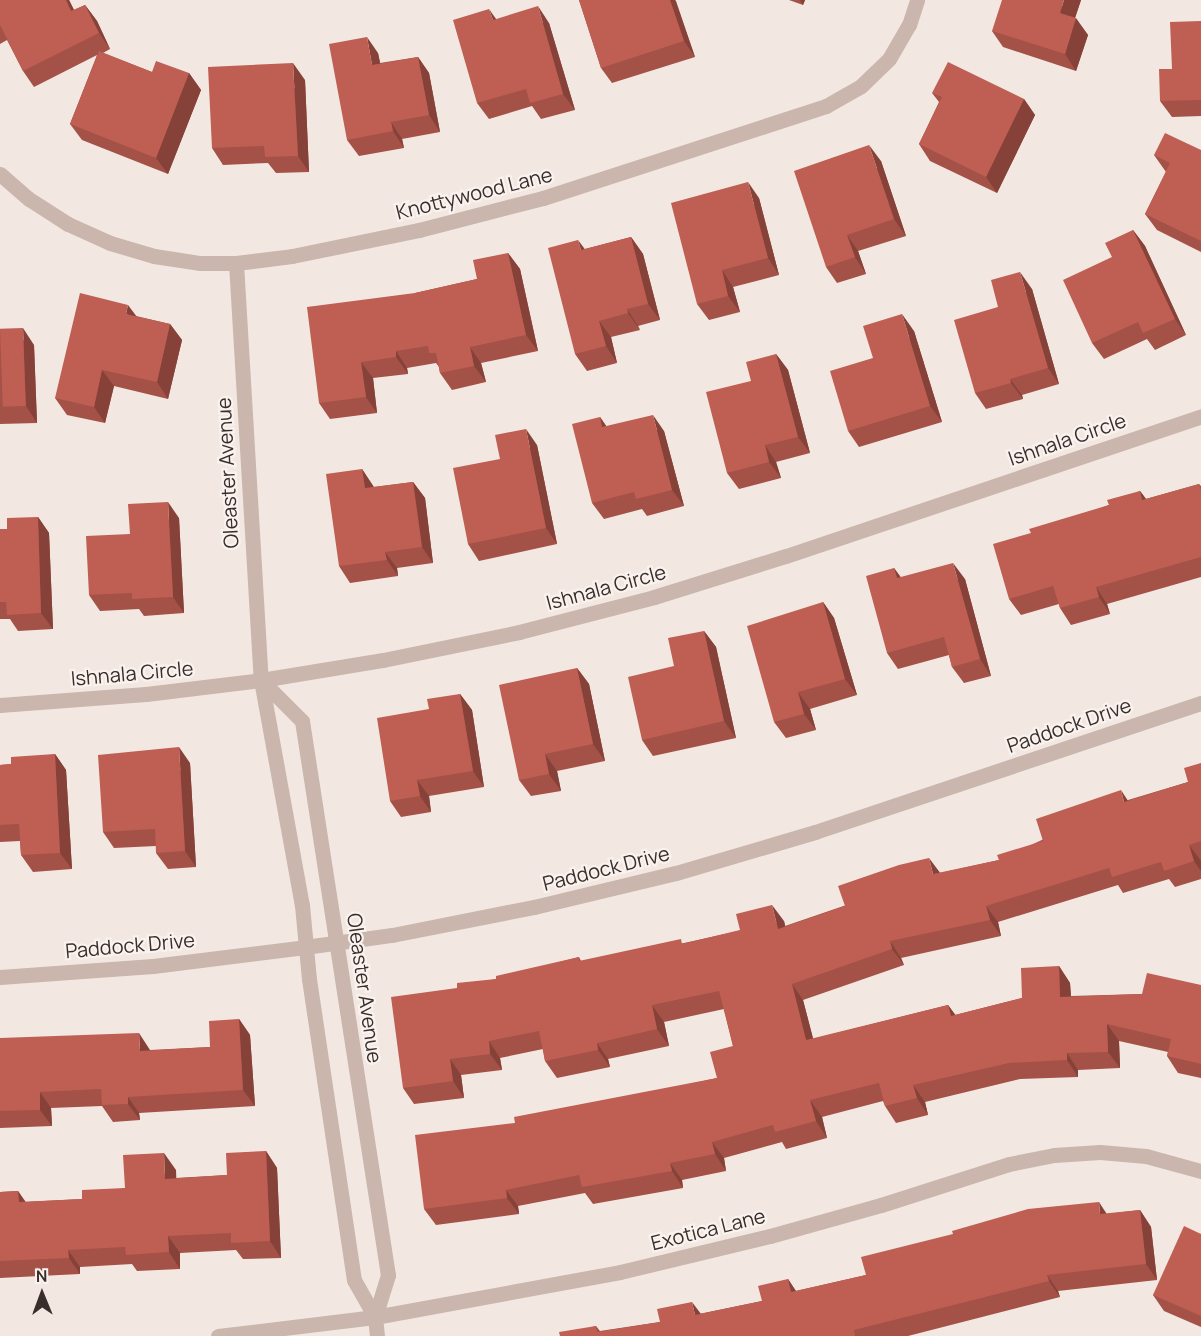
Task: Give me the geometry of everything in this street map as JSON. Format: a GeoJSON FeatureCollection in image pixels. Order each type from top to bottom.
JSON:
{"type":"FeatureCollection","features":[{"type":"Feature","properties":{"kind":"street","name":"Knottywood Lane"},"geometry":{"type":"LineString","coordinates":[[0,174],[29,199],[68,224],[110,243],[154,256],[200,263],[236,263],[292,256],[419,230],[543,198],[826,106],[861,86],[889,59],[909,25],[917,0]]}},
{"type":"Feature","properties":{"kind":"street","name":"Oleaster Avenue"},"geometry":{"type":"LineString","coordinates":[[236,263],[261,680],[302,905],[305,947],[354,1280],[375,1317]]}},
{"type":"Feature","properties":{"kind":"street","name":"Ishnala Circle"},"geometry":{"type":"LineString","coordinates":[[0,705],[146,694],[261,680],[384,660],[519,632],[654,597],[786,556],[1201,416]]}},
{"type":"Feature","properties":{"kind":"street","name":"Oleaster Avenue"},"geometry":{"type":"LineString","coordinates":[[261,680],[302,721],[332,898],[336,942],[388,1275],[375,1317],[377,1336]]}},
{"type":"Feature","properties":{"kind":"street","name":"Paddock Drive"},"geometry":{"type":"LineString","coordinates":[[0,976],[153,966],[305,947],[392,935],[524,909],[676,873],[815,832],[1201,703]]}},
{"type":"Feature","properties":{"kind":"street","name":"Exotica Lane"},"geometry":{"type":"LineString","coordinates":[[218,1336],[375,1317],[507,1295],[632,1270],[770,1236],[881,1205],[1009,1164],[1054,1155],[1100,1152],[1146,1156],[1201,1171]]}},
{"type":"Feature","properties":{"kind":"building"},"geometry":{"type":"Polygon","coordinates":[[[0,0],[66,0],[71,11],[85,5],[99,33],[23,71],[0,25],[0,0]]]}},
{"type":"Feature","properties":{"kind":"building"},"geometry":{"type":"Polygon","coordinates":[[[579,0],[670,0],[684,41],[601,68],[579,0]]]}},
{"type":"Feature","properties":{"kind":"building"},"geometry":{"type":"Polygon","coordinates":[[[1002,0],[1064,0],[1060,13],[1076,18],[1065,54],[992,31],[1002,0]]]}},
{"type":"Feature","properties":{"kind":"building"},"geometry":{"type":"Polygon","coordinates":[[[538,6],[563,94],[530,103],[526,89],[477,103],[453,20],[489,9],[493,20],[538,6]]]}},
{"type":"Feature","properties":{"kind":"building"},"geometry":{"type":"Polygon","coordinates":[[[1201,21],[1201,100],[1160,101],[1159,69],[1172,69],[1170,22],[1201,21]]]}},
{"type":"Feature","properties":{"kind":"building"},"geometry":{"type":"Polygon","coordinates":[[[367,37],[372,65],[418,57],[429,115],[391,122],[393,131],[347,140],[329,44],[367,37]]]}},
{"type":"Feature","properties":{"kind":"building"},"geometry":{"type":"Polygon","coordinates":[[[99,51],[152,72],[156,61],[189,73],[156,158],[70,124],[99,51]]]}},
{"type":"Feature","properties":{"kind":"building"},"geometry":{"type":"Polygon","coordinates":[[[948,62],[1024,99],[986,177],[919,144],[942,97],[932,93],[948,62]]]}},
{"type":"Feature","properties":{"kind":"building"},"geometry":{"type":"Polygon","coordinates":[[[293,63],[298,156],[265,157],[264,146],[212,148],[208,67],[293,63]]]}},
{"type":"Feature","properties":{"kind":"building"},"geometry":{"type":"Polygon","coordinates":[[[1165,133],[1201,150],[1201,241],[1145,214],[1170,163],[1154,155],[1165,133]]]}},
{"type":"Feature","properties":{"kind":"building"},"geometry":{"type":"Polygon","coordinates":[[[869,145],[894,219],[847,235],[855,257],[826,267],[794,171],[869,145]]]}},
{"type":"Feature","properties":{"kind":"building"},"geometry":{"type":"Polygon","coordinates":[[[748,182],[768,258],[722,270],[728,296],[697,304],[671,203],[748,182]]]}},
{"type":"Feature","properties":{"kind":"building"},"geometry":{"type":"Polygon","coordinates":[[[1133,230],[1175,319],[1143,333],[1138,322],[1092,343],[1063,280],[1112,257],[1105,243],[1133,230]]]}},
{"type":"Feature","properties":{"kind":"building"},"geometry":{"type":"Polygon","coordinates":[[[631,237],[648,304],[627,309],[628,313],[599,321],[606,346],[575,354],[548,248],[578,240],[581,250],[631,237]]]}},
{"type":"Feature","properties":{"kind":"building"},"geometry":{"type":"Polygon","coordinates":[[[508,253],[526,335],[470,347],[474,366],[440,373],[436,353],[429,353],[428,346],[396,351],[396,357],[361,362],[366,397],[319,403],[307,307],[415,293],[477,279],[473,260],[508,253]]]}},
{"type":"Feature","properties":{"kind":"building"},"geometry":{"type":"Polygon","coordinates":[[[1020,272],[1048,368],[1010,379],[1011,383],[975,393],[954,320],[998,307],[991,280],[1020,272]]]}},
{"type":"Feature","properties":{"kind":"building"},"geometry":{"type":"Polygon","coordinates":[[[80,293],[128,305],[126,314],[170,324],[157,382],[102,370],[94,407],[55,398],[80,293]]]}},
{"type":"Feature","properties":{"kind":"building"},"geometry":{"type":"Polygon","coordinates":[[[902,314],[930,406],[848,431],[830,371],[873,358],[863,326],[902,314]]]}},
{"type":"Feature","properties":{"kind":"building"},"geometry":{"type":"Polygon","coordinates":[[[23,328],[26,406],[3,407],[0,329],[23,328]]]}},
{"type":"Feature","properties":{"kind":"building"},"geometry":{"type":"Polygon","coordinates":[[[776,354],[798,437],[765,445],[769,462],[727,473],[706,392],[751,381],[746,362],[776,354]]]}},
{"type":"Feature","properties":{"kind":"building"},"geometry":{"type":"Polygon","coordinates":[[[653,415],[672,490],[636,499],[634,492],[592,503],[572,424],[600,417],[602,427],[653,415]]]}},
{"type":"Feature","properties":{"kind":"building"},"geometry":{"type":"Polygon","coordinates":[[[526,429],[546,528],[468,544],[453,468],[500,459],[495,435],[526,429]]]}},
{"type":"Feature","properties":{"kind":"building"},"geometry":{"type":"Polygon","coordinates":[[[362,469],[365,488],[413,482],[422,547],[385,552],[387,560],[339,566],[326,474],[362,469]]]}},
{"type":"Feature","properties":{"kind":"building"},"geometry":{"type":"Polygon","coordinates":[[[1199,484],[1201,490],[1201,557],[1096,587],[1099,597],[1060,608],[1053,586],[1009,599],[993,544],[1031,533],[1029,529],[1109,505],[1107,500],[1140,491],[1142,500],[1199,484]]]}},
{"type":"Feature","properties":{"kind":"building"},"geometry":{"type":"Polygon","coordinates":[[[168,502],[173,597],[132,599],[132,593],[89,595],[86,536],[130,534],[128,504],[168,502]]]}},
{"type":"Feature","properties":{"kind":"building"},"geometry":{"type":"Polygon","coordinates":[[[38,517],[41,613],[7,615],[6,602],[0,602],[0,529],[7,529],[7,518],[38,517]]]}},
{"type":"Feature","properties":{"kind":"building"},"geometry":{"type":"Polygon","coordinates":[[[953,563],[980,659],[952,667],[944,637],[887,653],[866,576],[894,568],[897,578],[953,563]]]}},
{"type":"Feature","properties":{"kind":"building"},"geometry":{"type":"Polygon","coordinates":[[[823,602],[845,679],[798,692],[804,714],[774,722],[747,626],[823,602]]]}},
{"type":"Feature","properties":{"kind":"building"},"geometry":{"type":"Polygon","coordinates":[[[704,631],[724,721],[642,740],[628,677],[674,666],[668,638],[704,631]]]}},
{"type":"Feature","properties":{"kind":"building"},"geometry":{"type":"Polygon","coordinates":[[[577,668],[593,744],[545,754],[549,774],[519,780],[499,685],[577,668]]]}},
{"type":"Feature","properties":{"kind":"building"},"geometry":{"type":"Polygon","coordinates":[[[460,694],[473,771],[417,780],[420,796],[390,801],[377,718],[429,709],[427,699],[460,694]]]}},
{"type":"Feature","properties":{"kind":"building"},"geometry":{"type":"Polygon","coordinates":[[[179,747],[185,851],[156,853],[155,829],[103,832],[98,755],[179,747]]]}},
{"type":"Feature","properties":{"kind":"building"},"geometry":{"type":"Polygon","coordinates":[[[55,754],[60,853],[21,855],[19,824],[0,825],[0,765],[11,764],[11,757],[55,754]]]}},
{"type":"Feature","properties":{"kind":"building"},"geometry":{"type":"Polygon","coordinates":[[[1201,763],[1201,841],[1189,845],[1194,861],[1164,871],[1161,862],[1112,877],[1109,868],[986,906],[990,920],[890,941],[892,949],[792,984],[806,1040],[948,1005],[951,1016],[1022,998],[1021,968],[1059,966],[1060,997],[1142,994],[1147,973],[1201,985],[1201,1064],[1167,1056],[1171,1039],[1107,1024],[1108,1052],[1067,1053],[1067,1060],[1009,1063],[913,1085],[917,1098],[885,1106],[879,1083],[810,1100],[816,1121],[775,1132],[773,1125],[712,1142],[715,1154],[670,1163],[672,1171],[582,1187],[579,1175],[506,1190],[507,1198],[424,1209],[415,1135],[515,1123],[514,1117],[717,1078],[710,1052],[733,1046],[719,991],[652,1005],[657,1029],[597,1043],[598,1050],[545,1061],[539,1031],[489,1041],[490,1054],[450,1059],[453,1081],[403,1088],[391,997],[457,988],[457,983],[496,979],[496,976],[579,957],[579,961],[681,939],[682,944],[740,930],[736,914],[772,905],[778,929],[845,906],[838,886],[899,865],[929,858],[933,874],[999,860],[997,855],[1043,841],[1036,819],[1121,790],[1124,802],[1188,782],[1184,768],[1201,763]]]}},
{"type":"Feature","properties":{"kind":"building"},"geometry":{"type":"Polygon","coordinates":[[[239,1019],[243,1090],[128,1097],[128,1104],[102,1105],[101,1089],[40,1092],[40,1110],[0,1111],[0,1038],[139,1033],[140,1051],[210,1047],[209,1021],[239,1019]]]}},
{"type":"Feature","properties":{"kind":"building"},"geometry":{"type":"Polygon","coordinates":[[[266,1151],[270,1241],[231,1243],[231,1233],[168,1236],[169,1252],[126,1255],[125,1247],[68,1250],[69,1258],[0,1261],[0,1192],[18,1191],[19,1202],[82,1199],[82,1190],[125,1188],[123,1155],[164,1153],[165,1179],[227,1175],[226,1153],[266,1151]]]}},
{"type":"Feature","properties":{"kind":"building"},"geometry":{"type":"Polygon","coordinates":[[[1099,1202],[1100,1214],[1140,1210],[1146,1264],[1047,1275],[1049,1281],[854,1330],[855,1336],[560,1336],[559,1332],[596,1326],[597,1332],[660,1322],[657,1309],[692,1302],[695,1315],[762,1301],[758,1286],[788,1279],[791,1292],[866,1275],[861,1257],[953,1234],[952,1231],[1028,1209],[1099,1202]]]}},
{"type":"Feature","properties":{"kind":"building"},"geometry":{"type":"Polygon","coordinates":[[[1184,1226],[1201,1234],[1201,1316],[1153,1295],[1184,1226]]]}}]}
